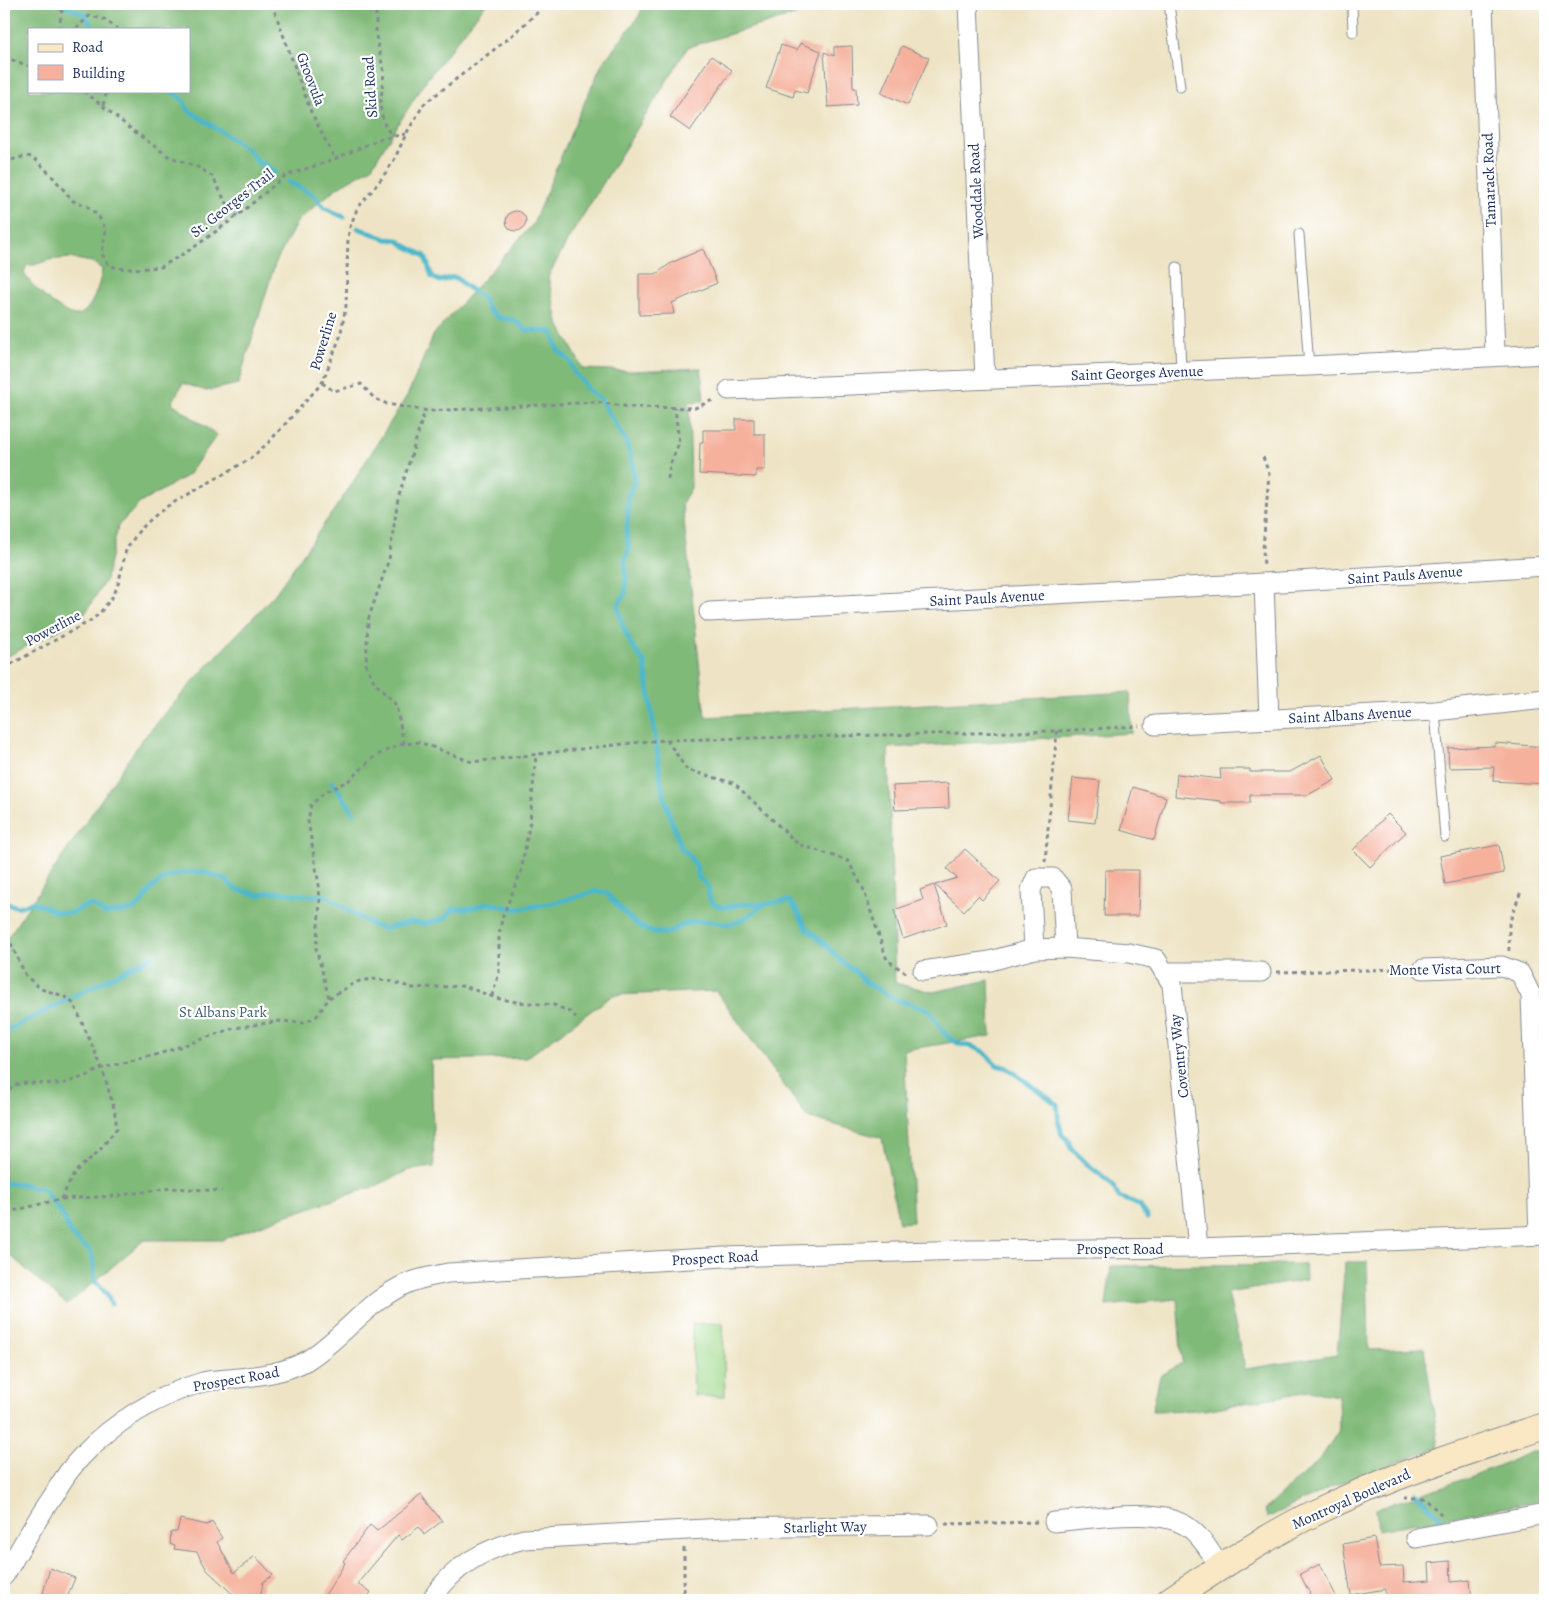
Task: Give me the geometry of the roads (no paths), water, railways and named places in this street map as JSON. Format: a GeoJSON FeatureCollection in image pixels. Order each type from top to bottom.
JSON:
{"type":"FeatureCollection","features":[{"type":"Feature","properties":{"kind":"street","name":"Wooddale Road"},"geometry":{"type":"LineString","coordinates":[[968,4],[984,378]]}},
{"type":"Feature","properties":{"kind":"street","name":"Tamarack Road"},"geometry":{"type":"LineString","coordinates":[[1483,4],[1495,355]]}},
{"type":"Feature","properties":{"kind":"street","name":"Saint Georges Avenue"},"geometry":{"type":"LineString","coordinates":[[729,390],[984,378],[1181,372],[1545,354]]}},
{"type":"Feature","properties":{"kind":"street","name":"Saint Pauls Avenue"},"geometry":{"type":"LineString","coordinates":[[709,612],[1264,584],[1545,566]]}},
{"type":"Feature","properties":{"kind":"street"},"geometry":{"type":"LineString","coordinates":[[1264,584],[1269,719]]}},
{"type":"Feature","properties":{"kind":"street","name":"Saint Albans Avenue"},"geometry":{"type":"LineString","coordinates":[[1155,725],[1435,711],[1545,699]]}},
{"type":"Feature","properties":{"kind":"street"},"geometry":{"type":"LineString","coordinates":[[1034,949],[1032,890],[1036,878],[1053,878],[1062,888],[1065,948]]}},
{"type":"Feature","properties":{"kind":"street","name":"Coventry Way"},"geometry":{"type":"LineString","coordinates":[[923,971],[990,960],[1034,949],[1065,948],[1130,953],[1156,959],[1172,984],[1198,1248]]}},
{"type":"Feature","properties":{"kind":"street","name":"Monte Vista Court"},"geometry":{"type":"LineString","coordinates":[[1423,969],[1502,966],[1520,973],[1531,995],[1542,1235]]}},
{"type":"Feature","properties":{"kind":"street"},"geometry":{"type":"LineString","coordinates":[[1164,972],[1261,972]]}},
{"type":"Feature","properties":{"kind":"street","name":"Prospect Road"},"geometry":{"type":"LineString","coordinates":[[4,1576],[34,1524],[81,1456],[140,1410],[172,1392],[205,1382],[260,1376],[289,1369],[331,1343],[389,1294],[425,1277],[448,1273],[726,1257],[968,1250],[1198,1248],[1542,1235]]}},
{"type":"Feature","properties":{"kind":"street","name":"Montroyal Boulevard"},"geometry":{"type":"LineString","coordinates":[[1170,1600],[1220,1567],[1312,1514],[1371,1487],[1489,1444],[1545,1426]]}},
{"type":"Feature","properties":{"kind":"street"},"geometry":{"type":"LineString","coordinates":[[1416,1538],[1545,1514]]}},
{"type":"Feature","properties":{"kind":"street"},"geometry":{"type":"LineString","coordinates":[[1054,1522],[1143,1515],[1170,1518],[1190,1528],[1206,1544],[1220,1567]]}},
{"type":"Feature","properties":{"kind":"street","name":"Starlight Way"},"geometry":{"type":"LineString","coordinates":[[431,1600],[440,1587],[463,1565],[485,1552],[507,1543],[524,1539],[724,1528],[929,1525]]}},
{"type":"Feature","properties":{"kind":"lane"},"geometry":{"type":"LineString","coordinates":[[1170,4],[1180,87]]}},
{"type":"Feature","properties":{"kind":"lane"},"geometry":{"type":"LineString","coordinates":[[1352,4],[1353,32]]}},
{"type":"Feature","properties":{"kind":"lane"},"geometry":{"type":"LineString","coordinates":[[1299,234],[1309,366]]}},
{"type":"Feature","properties":{"kind":"lane"},"geometry":{"type":"LineString","coordinates":[[1177,268],[1181,372]]}},
{"type":"Feature","properties":{"kind":"lane"},"geometry":{"type":"LineString","coordinates":[[1435,711],[1445,837]]}},
{"type":"Feature","properties":{"kind":"waterway"},"geometry":{"type":"LineString","coordinates":[[59,4],[85,14],[93,28]]}},
{"type":"Feature","properties":{"kind":"waterway"},"geometry":{"type":"LineString","coordinates":[[173,92],[183,100],[188,110],[249,150],[257,162],[264,164],[275,172]]}},
{"type":"Feature","properties":{"kind":"waterway"},"geometry":{"type":"LineString","coordinates":[[288,182],[312,194],[325,208],[344,217]]}},
{"type":"Feature","properties":{"kind":"waterway"},"geometry":{"type":"LineString","coordinates":[[358,228],[386,239],[398,240],[425,256],[432,277],[440,281],[454,277],[458,279],[482,297],[489,311],[499,318],[514,320],[526,330],[552,332],[558,350],[570,361],[574,373],[588,390],[600,399],[626,441],[633,466],[634,482],[628,497],[626,529],[629,549],[625,561],[625,594],[618,605],[619,613],[627,636],[645,663],[662,788],[670,817],[681,849],[686,852],[697,867],[698,877],[708,886],[711,901],[722,907],[790,901],[807,929],[866,983],[897,1000],[929,1010],[949,1038],[984,1052],[997,1065],[1007,1068],[1057,1104],[1062,1135],[1068,1140],[1071,1148],[1112,1184],[1119,1197],[1140,1206],[1147,1218]]}},
{"type":"Feature","properties":{"kind":"waterway"},"geometry":{"type":"LineString","coordinates":[[332,782],[354,813]]}},
{"type":"Feature","properties":{"kind":"waterway"},"geometry":{"type":"LineString","coordinates":[[4,903],[18,907],[33,902],[56,912],[64,913],[72,913],[85,906],[92,905],[106,914],[133,910],[140,905],[152,888],[165,878],[181,873],[204,872],[226,880],[234,888],[260,895],[268,892],[311,896],[324,895],[370,924],[383,929],[411,922],[424,924],[444,919],[453,909],[474,908],[487,903],[517,909],[559,902],[597,891],[606,893],[640,926],[646,930],[659,933],[668,932],[693,922],[731,924],[746,918],[763,905]]}},
{"type":"Feature","properties":{"kind":"waterway"},"geometry":{"type":"LineString","coordinates":[[8,1030],[153,956]]}},
{"type":"Feature","properties":{"kind":"waterway"},"geometry":{"type":"LineString","coordinates":[[4,1183],[23,1184],[33,1188],[39,1187],[45,1191],[62,1215],[71,1234],[83,1246],[89,1249],[93,1258],[95,1281],[107,1294],[111,1304]]}},
{"type":"Feature","properties":{"kind":"waterway"},"geometry":{"type":"LineString","coordinates":[[1415,1493],[1441,1518]]}},
{"type":"Feature","properties":{"kind":"park label","name":"St Albans Park"},"geometry":{"type":"Point","coordinates":[223,1012]}}]}
